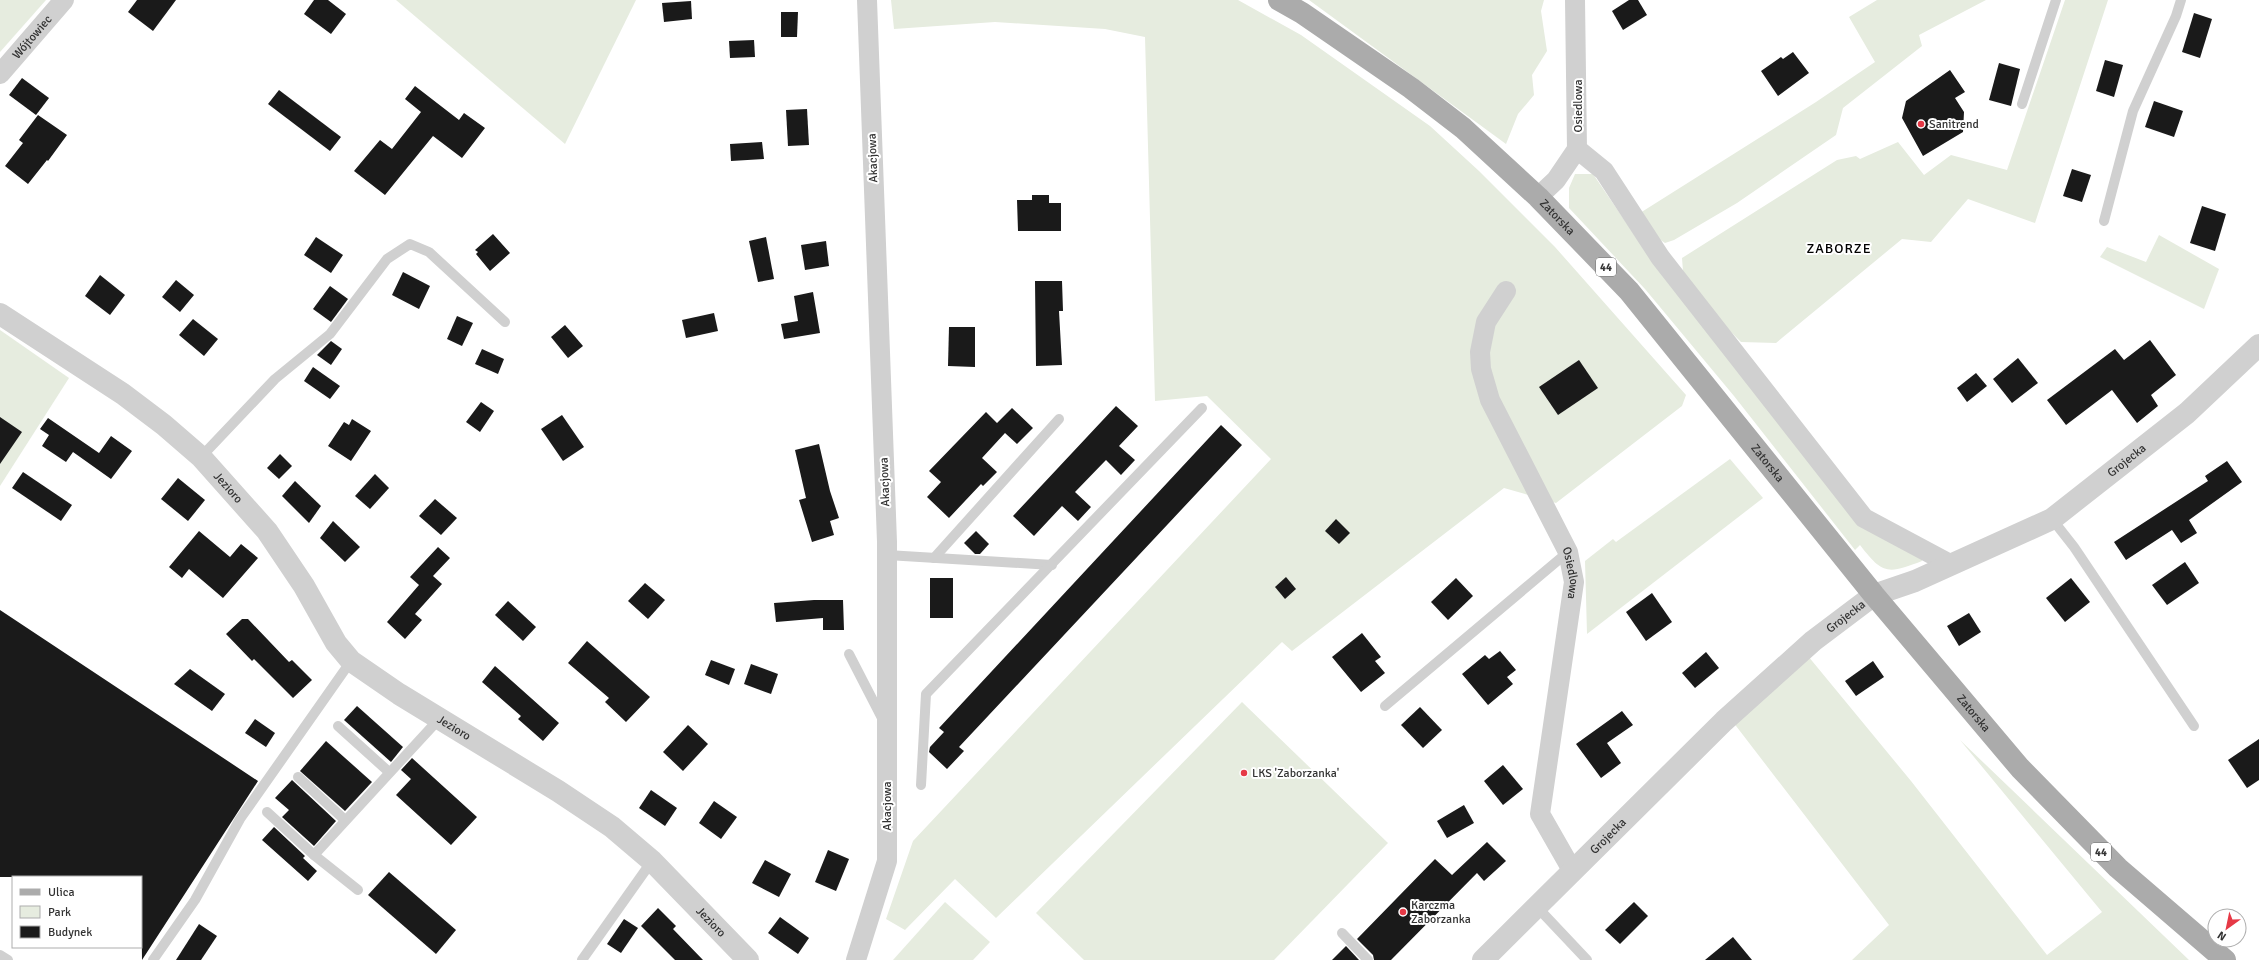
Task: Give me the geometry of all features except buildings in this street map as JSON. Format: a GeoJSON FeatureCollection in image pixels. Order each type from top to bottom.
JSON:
{"type":"FeatureCollection","features":[{"type":"Feature","properties":{"kind":"main road","name":"Zatorska"},"geometry":{"type":"LineString","coordinates":[[1279,0],[1302,13],[1428,101],[1463,128],[1538,197],[1629,291],[1874,595],[1989,733],[2051,802],[2118,868],[2225,960]]}},
{"type":"Feature","properties":{"kind":"street","name":"Wójtowiec"},"geometry":{"type":"LineString","coordinates":[[0,74],[64,0]]}},
{"type":"Feature","properties":{"kind":"street","name":"Akacjowa"},"geometry":{"type":"LineString","coordinates":[[856,960],[887,861],[887,555],[867,0]]}},
{"type":"Feature","properties":{"kind":"street","name":"Osiedlowa"},"geometry":{"type":"LineString","coordinates":[[1538,197],[1556,180],[1577,149],[1577,51],[1575,0]]}},
{"type":"Feature","properties":{"kind":"street"},"geometry":{"type":"LineString","coordinates":[[1577,149],[1604,171],[1660,257],[1864,518],[1950,564]]}},
{"type":"Feature","properties":{"kind":"street","name":"Osiedlowa"},"geometry":{"type":"LineString","coordinates":[[1506,291],[1486,322],[1480,352],[1481,369],[1490,400],[1568,552],[1574,582],[1540,814],[1572,870]]}},
{"type":"Feature","properties":{"kind":"street","name":"Jezioro"},"geometry":{"type":"LineString","coordinates":[[0,314],[123,394],[164,424],[201,457],[267,531],[304,586],[336,643],[351,661],[399,694],[558,791],[612,827],[652,862],[748,960]]}},
{"type":"Feature","properties":{"kind":"street","name":"Grojecka"},"geometry":{"type":"LineString","coordinates":[[1483,960],[1572,870],[1763,684],[1813,641],[1874,595],[1915,581],[2052,519],[2187,413],[2259,345]]}},
{"type":"Feature","properties":{"kind":"lane"},"geometry":{"type":"LineString","coordinates":[[2022,104],[2056,0]]}},
{"type":"Feature","properties":{"kind":"lane"},"geometry":{"type":"LineString","coordinates":[[2104,221],[2133,111],[2176,16],[2181,0]]}},
{"type":"Feature","properties":{"kind":"lane"},"geometry":{"type":"LineString","coordinates":[[201,457],[275,379],[330,334],[387,259],[410,244],[429,252],[505,322]]}},
{"type":"Feature","properties":{"kind":"lane"},"geometry":{"type":"LineString","coordinates":[[921,785],[926,694],[1202,408]]}},
{"type":"Feature","properties":{"kind":"lane"},"geometry":{"type":"LineString","coordinates":[[934,558],[1059,419]]}},
{"type":"Feature","properties":{"kind":"lane"},"geometry":{"type":"LineString","coordinates":[[2052,519],[2074,547],[2194,726]]}},
{"type":"Feature","properties":{"kind":"lane"},"geometry":{"type":"LineString","coordinates":[[1385,706],[1568,552]]}},
{"type":"Feature","properties":{"kind":"lane"},"geometry":{"type":"LineString","coordinates":[[887,555],[1052,565]]}},
{"type":"Feature","properties":{"kind":"lane"},"geometry":{"type":"LineString","coordinates":[[849,654],[888,729]]}},
{"type":"Feature","properties":{"kind":"lane"},"geometry":{"type":"LineString","coordinates":[[153,960],[195,900],[240,819],[351,661]]}},
{"type":"Feature","properties":{"kind":"lane"},"geometry":{"type":"LineString","coordinates":[[314,855],[440,718]]}},
{"type":"Feature","properties":{"kind":"lane"},"geometry":{"type":"LineString","coordinates":[[338,726],[390,772]]}},
{"type":"Feature","properties":{"kind":"lane"},"geometry":{"type":"LineString","coordinates":[[298,777],[345,820]]}},
{"type":"Feature","properties":{"kind":"lane"},"geometry":{"type":"LineString","coordinates":[[267,812],[314,855],[358,890]]}},
{"type":"Feature","properties":{"kind":"lane"},"geometry":{"type":"LineString","coordinates":[[582,960],[652,862]]}},
{"type":"Feature","properties":{"kind":"lane"},"geometry":{"type":"LineString","coordinates":[[1537,907],[1587,960]]}},
{"type":"Feature","properties":{"kind":"lane"},"geometry":{"type":"LineString","coordinates":[[1342,933],[1368,960]]}},
{"type":"Feature","properties":{"kind":"lane"},"geometry":{"type":"LineString","coordinates":[[0,955],[8,960]]}},
{"type":"Feature","properties":{"kind":"green space"},"geometry":{"type":"Polygon","coordinates":[[[0,0],[46,0],[0,52],[0,0]]]}},
{"type":"Feature","properties":{"kind":"green space"},"geometry":{"type":"Polygon","coordinates":[[[396,0],[636,0],[565,144],[396,0]]]}},
{"type":"Feature","properties":{"kind":"green space"},"geometry":{"type":"Polygon","coordinates":[[[891,0],[1238,0],[1301,35],[1430,126],[1479,171],[1555,247],[1686,395],[1682,406],[1556,503],[1504,488],[1292,651],[1282,642],[996,918],[955,879],[905,930],[886,919],[913,841],[1271,459],[1207,396],[1155,401],[1145,37],[1105,29],[995,22],[894,29],[891,0]]]}},
{"type":"Feature","properties":{"kind":"green space"},"geometry":{"type":"Polygon","coordinates":[[[1309,0],[1544,0],[1541,11],[1547,51],[1532,75],[1534,95],[1518,114],[1506,144],[1309,0]]]}},
{"type":"Feature","properties":{"kind":"green space"},"geometry":{"type":"Polygon","coordinates":[[[1877,0],[1986,0],[1919,35],[1922,46],[1843,108],[1836,135],[1737,203],[1674,240],[1665,243],[1659,239],[1640,213],[1816,102],[1875,62],[1849,17],[1877,0]]]}},
{"type":"Feature","properties":{"kind":"green space"},"geometry":{"type":"Polygon","coordinates":[[[2065,0],[2108,0],[2035,223],[1968,199],[1931,242],[1902,239],[1776,343],[1741,342],[1724,325],[1683,271],[1682,258],[1837,160],[1856,156],[1860,159],[1898,142],[1924,175],[1951,155],[2007,170],[2065,0]]]}},
{"type":"Feature","properties":{"kind":"green space"},"geometry":{"type":"Polygon","coordinates":[[[1575,174],[1593,174],[1653,262],[1867,530],[1921,555],[1922,561],[1894,570],[1887,569],[1881,567],[1875,562],[1860,545],[1855,550],[1734,396],[1645,289],[1569,208],[1569,188],[1575,174]]]}},
{"type":"Feature","properties":{"kind":"green space"},"geometry":{"type":"Polygon","coordinates":[[[2159,235],[2219,269],[2204,309],[2100,257],[2107,247],[2146,262],[2159,235]]]}},
{"type":"Feature","properties":{"kind":"green space"},"geometry":{"type":"Polygon","coordinates":[[[0,330],[69,378],[0,486],[0,330]]]}},
{"type":"Feature","properties":{"kind":"green space"},"geometry":{"type":"Polygon","coordinates":[[[1730,459],[1763,498],[1587,634],[1585,561],[1613,539],[1616,542],[1730,459]]]}},
{"type":"Feature","properties":{"kind":"green space"},"geometry":{"type":"Polygon","coordinates":[[[1808,656],[1911,781],[2047,955],[2102,912],[1960,740],[2189,960],[1852,960],[1889,925],[1733,722],[1808,656]]]}},
{"type":"Feature","properties":{"kind":"green space","name":"LKS 'Zaborzanka'"},"geometry":{"type":"Polygon","coordinates":[[[1242,702],[1388,843],[1274,960],[1084,960],[1036,913],[1242,702]]]}},
{"type":"Feature","properties":{"kind":"green space"},"geometry":{"type":"Polygon","coordinates":[[[945,902],[990,942],[973,960],[893,960],[945,902]]]}},
{"type":"Feature","properties":{"kind":"place","name":"Sanitrend"},"geometry":{"type":"Point","coordinates":[1921,124]}},
{"type":"Feature","properties":{"kind":"place","name":"LKS 'Zaborzanka'"},"geometry":{"type":"Point","coordinates":[1244,773]}},
{"type":"Feature","properties":{"kind":"place","name":"Karczma Zaborzanka"},"geometry":{"type":"Point","coordinates":[1403,912]}},
{"type":"Feature","properties":{"kind":"district","name":"ZABORZE"},"geometry":{"type":"Point","coordinates":[1839,248]}}]}
